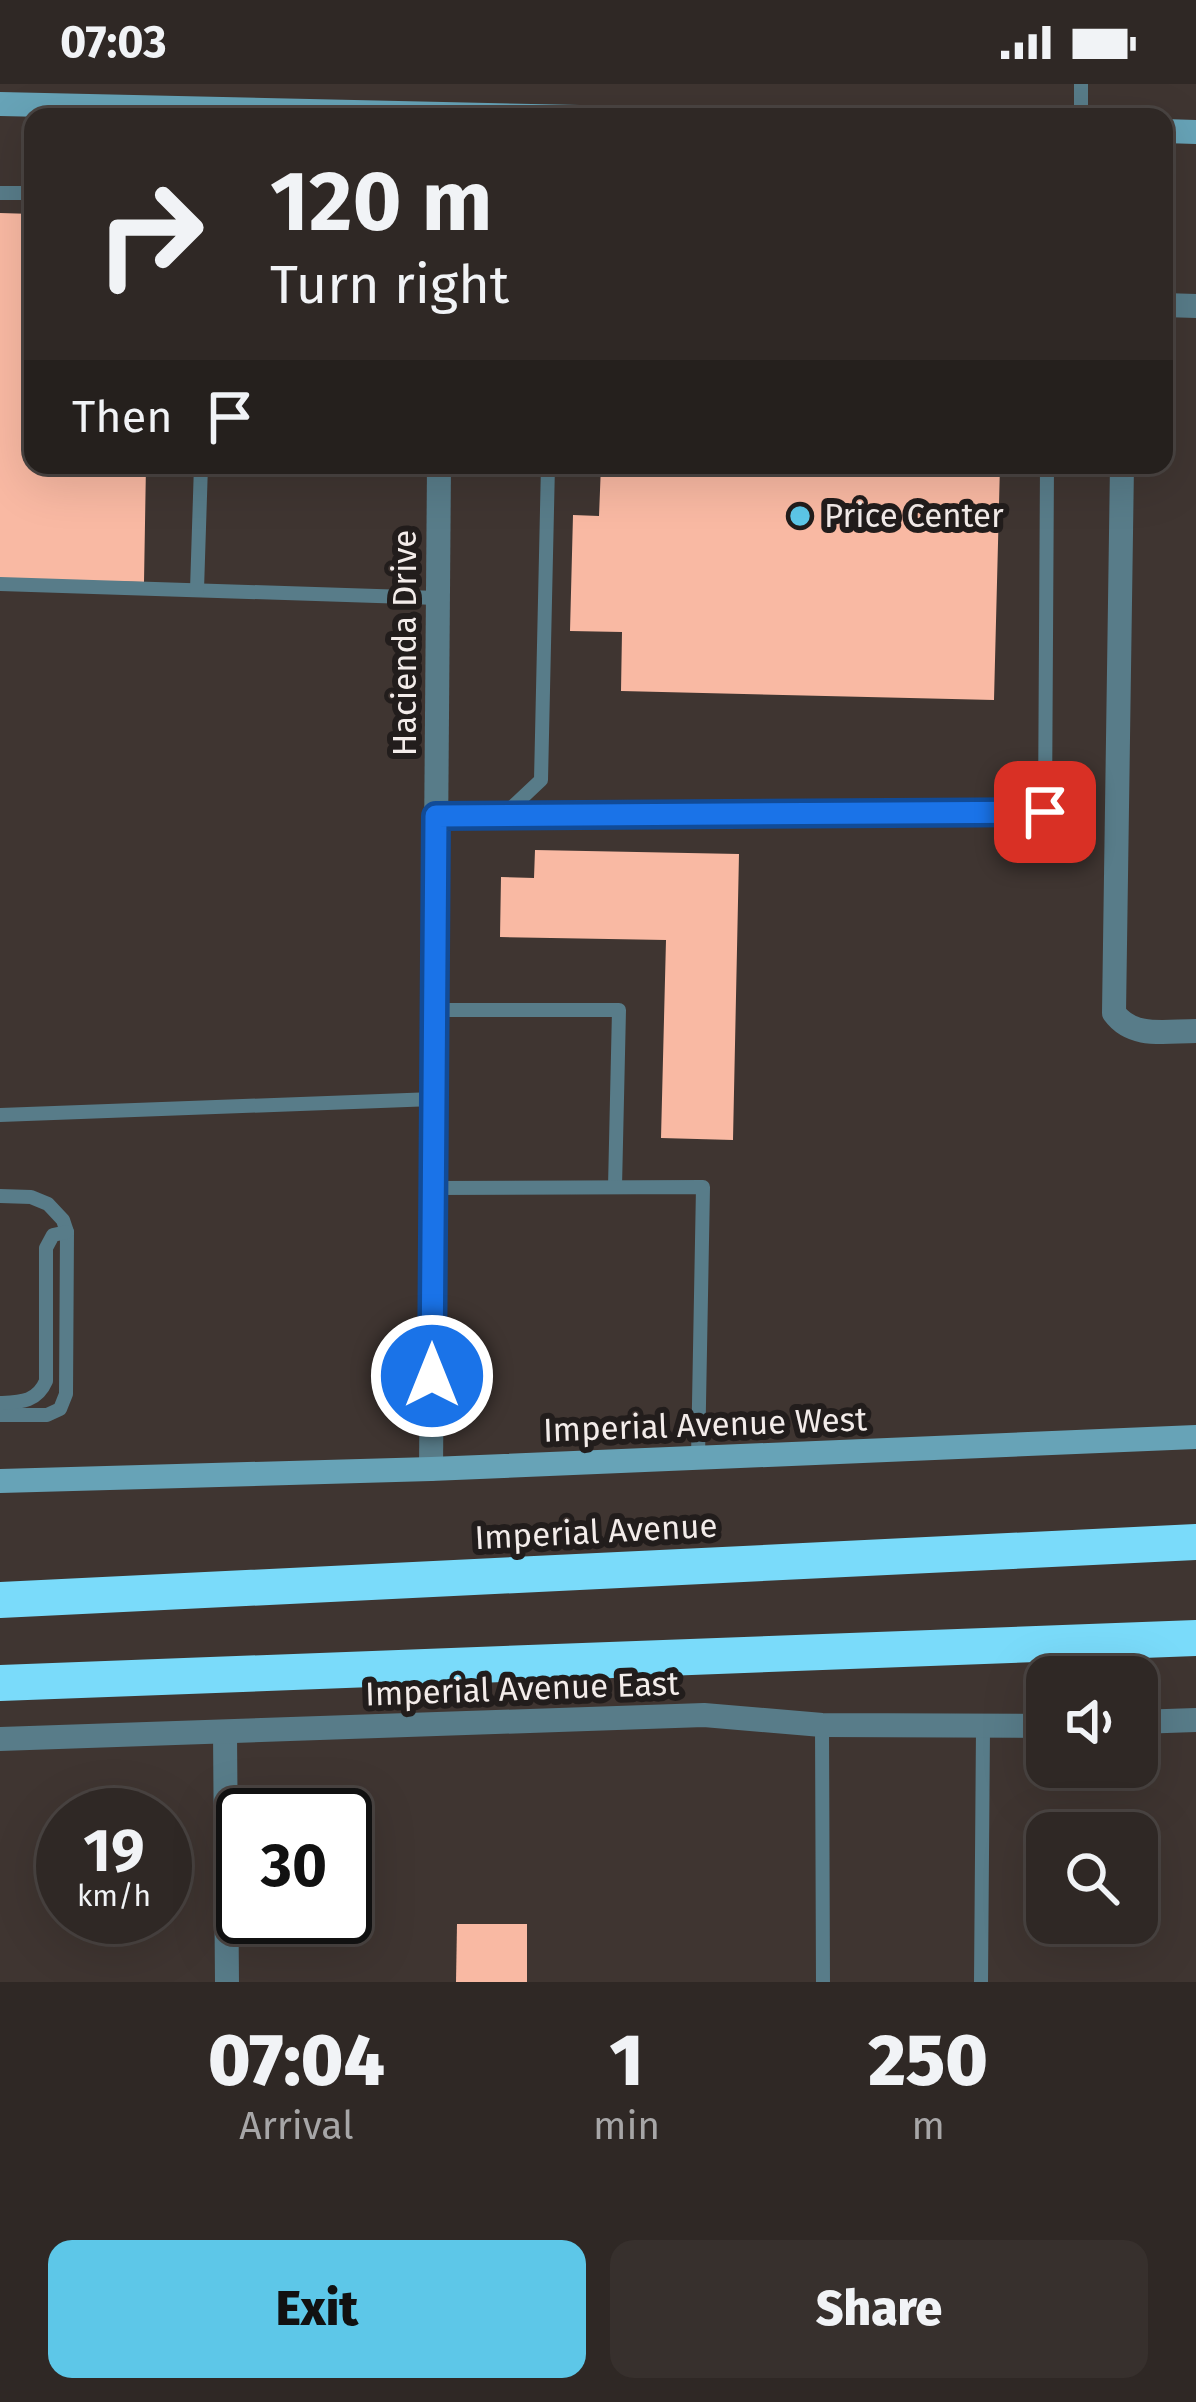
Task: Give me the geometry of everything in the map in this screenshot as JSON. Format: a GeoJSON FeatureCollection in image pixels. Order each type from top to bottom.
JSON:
{"type":"FeatureCollection","features":[{"type":"Feature","properties":{"kind":"highway","name":"Imperial Avenue"},"geometry":{"type":"LineString","coordinates":[[0,1600],[1196,1542]]}},
{"type":"Feature","properties":{"kind":"highway"},"geometry":{"type":"LineString","coordinates":[[0,1683],[1196,1638]]}},
{"type":"Feature","properties":{"kind":"street"},"geometry":{"type":"LineString","coordinates":[[0,104],[94,108]]}},
{"type":"Feature","properties":{"kind":"street","name":"Hacienda Drive"},"geometry":{"type":"LineString","coordinates":[[431,1469],[439,474]]}},
{"type":"Feature","properties":{"kind":"street"},"geometry":{"type":"LineString","coordinates":[[1122,474],[1114,1013],[1124,1026],[1144,1032],[1196,1031]]}},
{"type":"Feature","properties":{"kind":"street","name":"Imperial Avenue West"},"geometry":{"type":"LineString","coordinates":[[0,1481],[431,1469],[1196,1437]]}},
{"type":"Feature","properties":{"kind":"street","name":"Imperial Avenue East"},"geometry":{"type":"LineString","coordinates":[[0,1739],[704,1715],[822,1725],[1026,1727]]}},
{"type":"Feature","properties":{"kind":"street"},"geometry":{"type":"LineString","coordinates":[[1158,1721],[1196,1720]]}},
{"type":"Feature","properties":{"kind":"street"},"geometry":{"type":"LineString","coordinates":[[225,1733],[227,1982]]}},
{"type":"Feature","properties":{"kind":"lane"},"geometry":{"type":"LineString","coordinates":[[197,590],[201,474]]}},
{"type":"Feature","properties":{"kind":"lane"},"geometry":{"type":"LineString","coordinates":[[506,813],[541,781],[548,474]]}},
{"type":"Feature","properties":{"kind":"lane"},"geometry":{"type":"LineString","coordinates":[[436,816],[1045,812],[1047,474]]}},
{"type":"Feature","properties":{"kind":"lane"},"geometry":{"type":"LineString","coordinates":[[0,584],[438,598]]}},
{"type":"Feature","properties":{"kind":"lane"},"geometry":{"type":"LineString","coordinates":[[435,1010],[619,1010],[615,1187]]}},
{"type":"Feature","properties":{"kind":"lane"},"geometry":{"type":"LineString","coordinates":[[0,1115],[434,1099]]}},
{"type":"Feature","properties":{"kind":"lane"},"geometry":{"type":"LineString","coordinates":[[433,1188],[703,1187],[698,1458]]}},
{"type":"Feature","properties":{"kind":"lane"},"geometry":{"type":"LineString","coordinates":[[0,1196],[31,1197],[48,1204],[67,1232],[66,1394],[60,1409],[47,1415],[0,1415]]}},
{"type":"Feature","properties":{"kind":"lane"},"geometry":{"type":"LineString","coordinates":[[0,1402],[29,1401],[41,1393],[46,1381],[46,1248],[53,1234],[67,1232]]}},
{"type":"Feature","properties":{"kind":"lane"},"geometry":{"type":"LineString","coordinates":[[822,1725],[823,1982]]}},
{"type":"Feature","properties":{"kind":"lane"},"geometry":{"type":"LineString","coordinates":[[981,1982],[983,1728]]}},
{"type":"Feature","properties":{"kind":"building"},"geometry":{"type":"Polygon","coordinates":[[[0,213],[24,214],[24,474],[146,474],[144,582],[0,579],[0,213]]]}},
{"type":"Feature","properties":{"kind":"building"},"geometry":{"type":"Polygon","coordinates":[[[601,474],[1000,474],[994,700],[621,691],[622,632],[570,631],[573,515],[599,516],[601,474]]]}},
{"type":"Feature","properties":{"kind":"building"},"geometry":{"type":"Polygon","coordinates":[[[535,850],[739,854],[733,1140],[661,1138],[666,940],[500,937],[501,877],[534,878],[535,850]]]}},
{"type":"Feature","properties":{"kind":"building"},"geometry":{"type":"Polygon","coordinates":[[[457,1924],[527,1924],[527,1982],[456,1982],[457,1924]]]}},
{"type":"Feature","properties":{"kind":"place","name":"Price Center"},"geometry":{"type":"Point","coordinates":[800,516]}},
{"type":"Feature","properties":{"kind":"route"},"geometry":{"type":"LineString","coordinates":[[432,1376],[436,816],[1045,812]]}}]}
